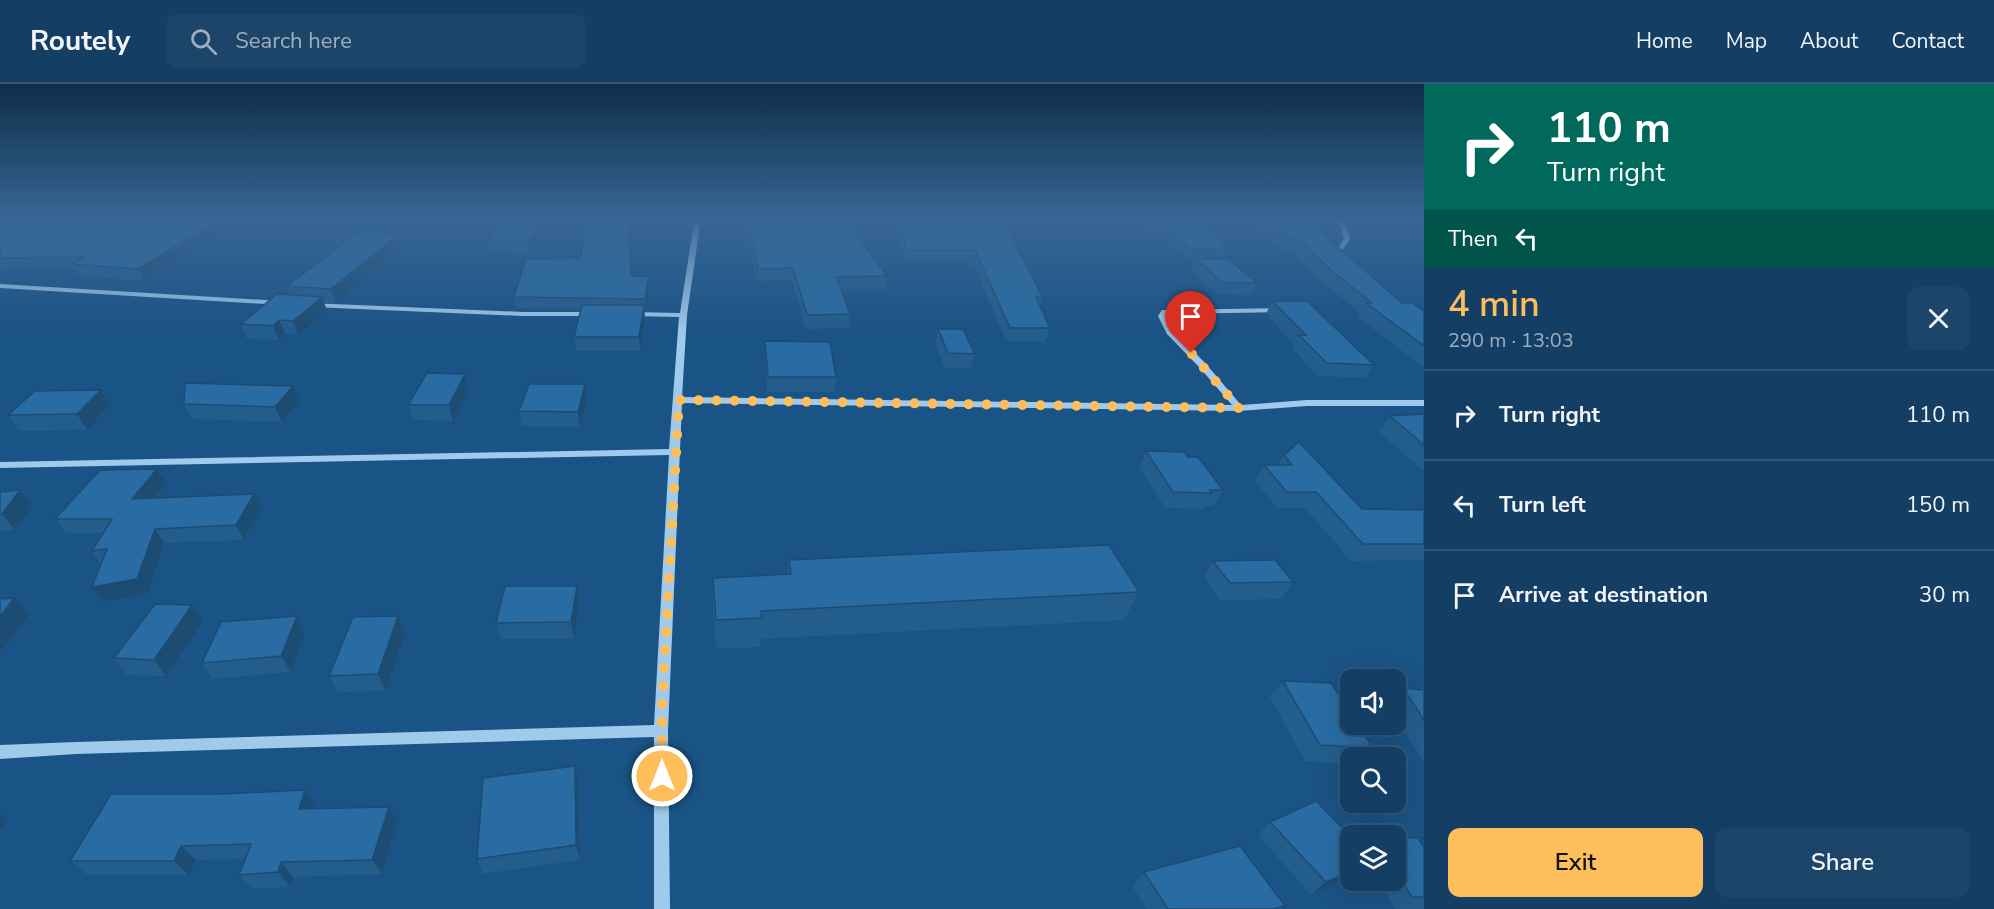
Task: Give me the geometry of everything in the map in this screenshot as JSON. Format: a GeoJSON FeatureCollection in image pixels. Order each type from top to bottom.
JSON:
{"type":"FeatureCollection","features":[{"type":"Feature","properties":{"kind":"street"},"geometry":{"type":"LineString","coordinates":[[662,909],[661,731],[674,452],[683,315],[692,256]]}},
{"type":"Feature","properties":{"kind":"street"},"geometry":{"type":"LineString","coordinates":[[0,286],[289,304]]}},
{"type":"Feature","properties":{"kind":"street"},"geometry":{"type":"LineString","coordinates":[[301,304],[523,314],[607,314]]}},
{"type":"Feature","properties":{"kind":"street"},"geometry":{"type":"LineString","coordinates":[[1239,408],[1191,353],[1173,337],[1164,326],[1162,316],[1165,312],[1287,310]]}},
{"type":"Feature","properties":{"kind":"street"},"geometry":{"type":"LineString","coordinates":[[629,314],[683,315]]}},
{"type":"Feature","properties":{"kind":"street"},"geometry":{"type":"LineString","coordinates":[[679,400],[1239,408],[1306,403],[1424,403]]}},
{"type":"Feature","properties":{"kind":"street"},"geometry":{"type":"LineString","coordinates":[[0,465],[674,452]]}},
{"type":"Feature","properties":{"kind":"street"},"geometry":{"type":"LineString","coordinates":[[0,752],[661,731]]}},
{"type":"Feature","properties":{"kind":"building"},"geometry":{"type":"Polygon","coordinates":[[[0,256],[159,256],[138,269],[72,264],[86,257],[0,256]]]}},
{"type":"Feature","properties":{"kind":"building"},"geometry":{"type":"Polygon","coordinates":[[[326,256],[371,256],[331,289],[287,286],[326,256]]]}},
{"type":"Feature","properties":{"kind":"building"},"geometry":{"type":"Polygon","coordinates":[[[630,256],[631,276],[649,276],[645,299],[514,297],[526,259],[630,256]]]}},
{"type":"Feature","properties":{"kind":"building"},"geometry":{"type":"Polygon","coordinates":[[[755,256],[873,256],[887,276],[837,277],[850,314],[807,315],[793,268],[758,269],[755,256]]]}},
{"type":"Feature","properties":{"kind":"building"},"geometry":{"type":"Polygon","coordinates":[[[978,256],[1022,256],[1043,298],[1036,297],[1050,328],[1010,328],[978,256]]]}},
{"type":"Feature","properties":{"kind":"building"},"geometry":{"type":"Polygon","coordinates":[[[1317,256],[1349,256],[1402,303],[1412,303],[1424,311],[1424,346],[1366,303],[1372,303],[1317,256]]]}},
{"type":"Feature","properties":{"kind":"building"},"geometry":{"type":"Polygon","coordinates":[[[1196,259],[1228,259],[1257,283],[1223,283],[1196,259]]]}},
{"type":"Feature","properties":{"kind":"building"},"geometry":{"type":"Polygon","coordinates":[[[277,294],[322,297],[293,321],[279,320],[273,326],[241,324],[277,294]]]}},
{"type":"Feature","properties":{"kind":"building"},"geometry":{"type":"Polygon","coordinates":[[[1272,301],[1307,301],[1374,365],[1327,363],[1299,335],[1306,335],[1272,301]]]}},
{"type":"Feature","properties":{"kind":"building"},"geometry":{"type":"Polygon","coordinates":[[[582,305],[644,305],[639,337],[574,337],[582,305]]]}},
{"type":"Feature","properties":{"kind":"building"},"geometry":{"type":"Polygon","coordinates":[[[938,329],[963,329],[975,354],[948,353],[938,329]]]}},
{"type":"Feature","properties":{"kind":"building"},"geometry":{"type":"Polygon","coordinates":[[[765,341],[830,342],[836,377],[768,377],[765,341]]]}},
{"type":"Feature","properties":{"kind":"building"},"geometry":{"type":"Polygon","coordinates":[[[427,373],[465,374],[449,405],[408,405],[427,373]]]}},
{"type":"Feature","properties":{"kind":"building"},"geometry":{"type":"Polygon","coordinates":[[[185,383],[293,386],[275,407],[184,404],[185,383]]]}},
{"type":"Feature","properties":{"kind":"building"},"geometry":{"type":"Polygon","coordinates":[[[529,384],[585,384],[578,412],[519,411],[529,384]]]}},
{"type":"Feature","properties":{"kind":"building"},"geometry":{"type":"Polygon","coordinates":[[[101,390],[77,414],[8,415],[35,391],[101,390]]]}},
{"type":"Feature","properties":{"kind":"building"},"geometry":{"type":"Polygon","coordinates":[[[1424,414],[1424,445],[1390,416],[1424,414]]]}},
{"type":"Feature","properties":{"kind":"building"},"geometry":{"type":"Polygon","coordinates":[[[1299,442],[1362,509],[1424,510],[1424,544],[1363,544],[1316,492],[1287,492],[1264,465],[1292,465],[1284,455],[1299,442]]]}},
{"type":"Feature","properties":{"kind":"building"},"geometry":{"type":"Polygon","coordinates":[[[1146,451],[1184,452],[1188,457],[1198,457],[1223,490],[1210,490],[1212,493],[1173,492],[1146,451]]]}},
{"type":"Feature","properties":{"kind":"building"},"geometry":{"type":"Polygon","coordinates":[[[157,469],[132,499],[254,494],[236,525],[155,529],[137,579],[92,587],[107,549],[92,551],[112,519],[55,519],[100,470],[157,469]]]}},
{"type":"Feature","properties":{"kind":"building"},"geometry":{"type":"Polygon","coordinates":[[[20,490],[2,514],[0,514],[0,492],[20,490]]]}},
{"type":"Feature","properties":{"kind":"building"},"geometry":{"type":"Polygon","coordinates":[[[1109,545],[1139,592],[761,611],[762,618],[716,620],[713,578],[791,574],[789,560],[1109,545]]]}},
{"type":"Feature","properties":{"kind":"building"},"geometry":{"type":"Polygon","coordinates":[[[1275,560],[1293,582],[1230,583],[1213,561],[1275,560]]]}},
{"type":"Feature","properties":{"kind":"building"},"geometry":{"type":"Polygon","coordinates":[[[505,586],[577,586],[571,622],[496,623],[505,586]]]}},
{"type":"Feature","properties":{"kind":"building"},"geometry":{"type":"Polygon","coordinates":[[[14,598],[0,617],[0,599],[14,598]]]}},
{"type":"Feature","properties":{"kind":"building"},"geometry":{"type":"Polygon","coordinates":[[[155,604],[192,605],[154,660],[114,658],[155,604]]]}},
{"type":"Feature","properties":{"kind":"building"},"geometry":{"type":"Polygon","coordinates":[[[297,616],[281,656],[202,663],[221,622],[297,616]]]}},
{"type":"Feature","properties":{"kind":"building"},"geometry":{"type":"Polygon","coordinates":[[[398,616],[378,674],[329,676],[353,617],[398,616]]]}},
{"type":"Feature","properties":{"kind":"building"},"geometry":{"type":"Polygon","coordinates":[[[1283,681],[1331,683],[1340,697],[1340,735],[1365,735],[1372,747],[1320,745],[1283,681]]]}},
{"type":"Feature","properties":{"kind":"building"},"geometry":{"type":"Polygon","coordinates":[[[1406,688],[1424,690],[1424,720],[1406,693],[1406,688]]]}},
{"type":"Feature","properties":{"kind":"building"},"geometry":{"type":"Polygon","coordinates":[[[575,766],[576,845],[477,859],[483,778],[575,766]]]}},
{"type":"Feature","properties":{"kind":"building"},"geometry":{"type":"Polygon","coordinates":[[[305,790],[299,809],[389,807],[372,860],[281,862],[278,872],[239,875],[251,844],[181,846],[174,861],[70,861],[111,794],[220,794],[305,790]]]}},
{"type":"Feature","properties":{"kind":"building"},"geometry":{"type":"Polygon","coordinates":[[[1316,801],[1340,826],[1340,876],[1326,882],[1270,822],[1316,801]]]}},
{"type":"Feature","properties":{"kind":"building"},"geometry":{"type":"Polygon","coordinates":[[[1406,838],[1424,838],[1419,840],[1424,846],[1424,897],[1412,897],[1406,887],[1406,838]]]}},
{"type":"Feature","properties":{"kind":"building"},"geometry":{"type":"Polygon","coordinates":[[[1240,846],[1285,906],[1273,909],[1168,909],[1144,872],[1240,846]]]}},
{"type":"Feature","properties":{"kind":"route"},"geometry":{"type":"LineString","coordinates":[[662,776],[662,708],[674,452],[679,400],[1239,408],[1191,353]]}}]}
